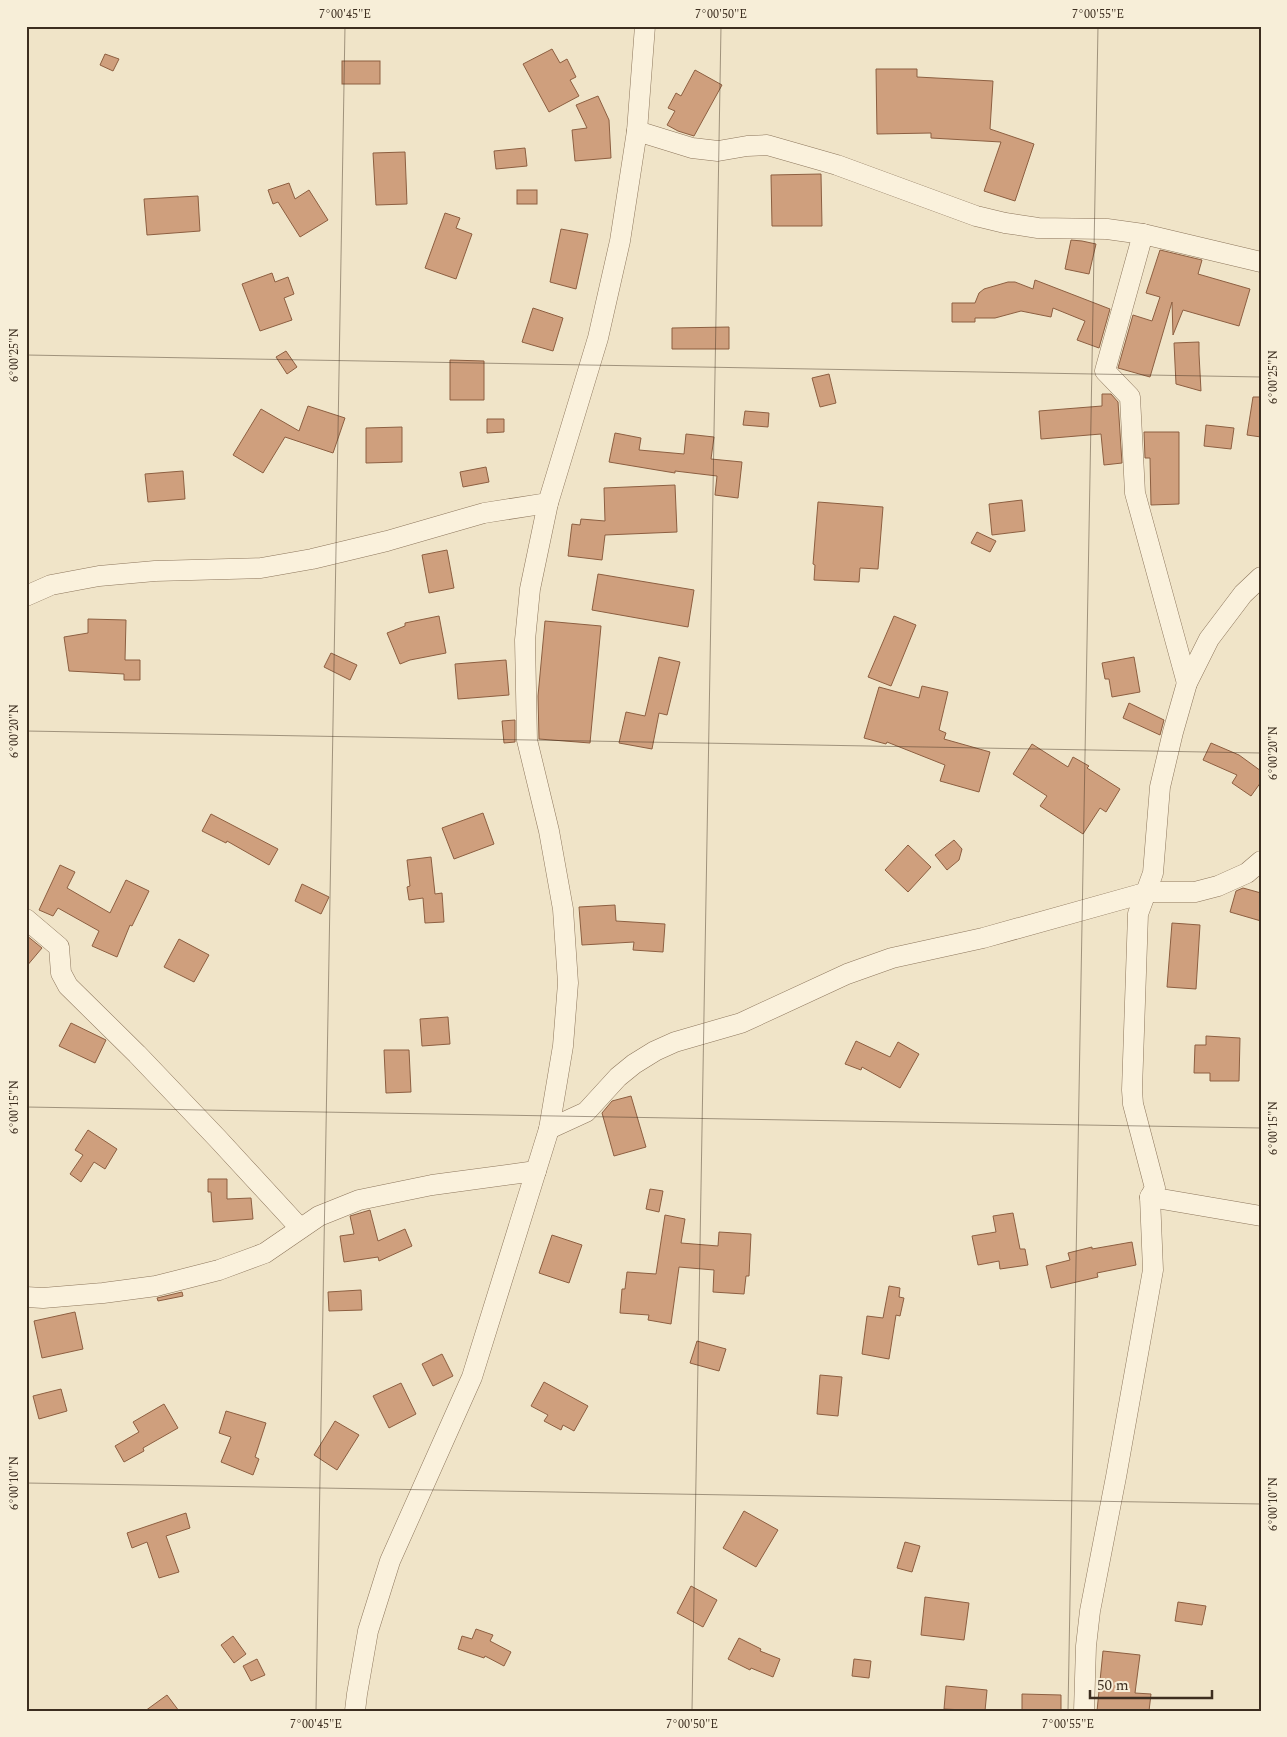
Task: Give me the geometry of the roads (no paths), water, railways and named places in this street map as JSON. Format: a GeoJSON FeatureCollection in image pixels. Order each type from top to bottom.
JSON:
{"type":"FeatureCollection","features":[{"type":"Feature","properties":{"kind":"street"},"geometry":{"type":"LineString","coordinates":[[355,1711],[368,1631],[390,1561],[472,1377],[549,1129],[564,1046],[568,982],[563,909],[549,831],[526,740],[525,640],[530,589],[548,503],[598,338],[620,241],[637,131],[645,26]]}},
{"type":"Feature","properties":{"kind":"street"},"geometry":{"type":"LineString","coordinates":[[637,131],[692,148],[718,151],[748,146],[767,146],[837,165],[976,216],[1005,223],[1038,228],[1107,229],[1143,234],[1261,262]]}},
{"type":"Feature","properties":{"kind":"street"},"geometry":{"type":"LineString","coordinates":[[1143,234],[1105,371],[1130,397],[1135,493],[1187,683]]}},
{"type":"Feature","properties":{"kind":"street"},"geometry":{"type":"LineString","coordinates":[[26,596],[51,585],[99,576],[155,571],[261,568],[312,559],[387,541],[484,513],[548,503]]}},
{"type":"Feature","properties":{"kind":"street"},"geometry":{"type":"LineString","coordinates":[[1084,1711],[1086,1646],[1090,1611],[1153,1270],[1150,1197],[1155,1188],[1133,1104],[1132,1090],[1138,914],[1148,892],[1153,873],[1160,787],[1187,683],[1209,639],[1243,594],[1261,577]]}},
{"type":"Feature","properties":{"kind":"street"},"geometry":{"type":"LineString","coordinates":[[549,1129],[586,1112],[618,1077],[655,1051],[676,1042],[740,1023],[847,974],[892,958],[983,938],[1148,892],[1195,892],[1218,886],[1256,871]]}},
{"type":"Feature","properties":{"kind":"street"},"geometry":{"type":"LineString","coordinates":[[26,918],[59,947],[61,973],[68,986],[218,1138],[300,1228]]}},
{"type":"Feature","properties":{"kind":"street"},"geometry":{"type":"LineString","coordinates":[[26,1297],[43,1298],[103,1293],[156,1286],[219,1270],[265,1253],[319,1216],[359,1200],[432,1185],[536,1171]]}},
{"type":"Feature","properties":{"kind":"street"},"geometry":{"type":"LineString","coordinates":[[1150,1197],[1261,1216]]}}]}
